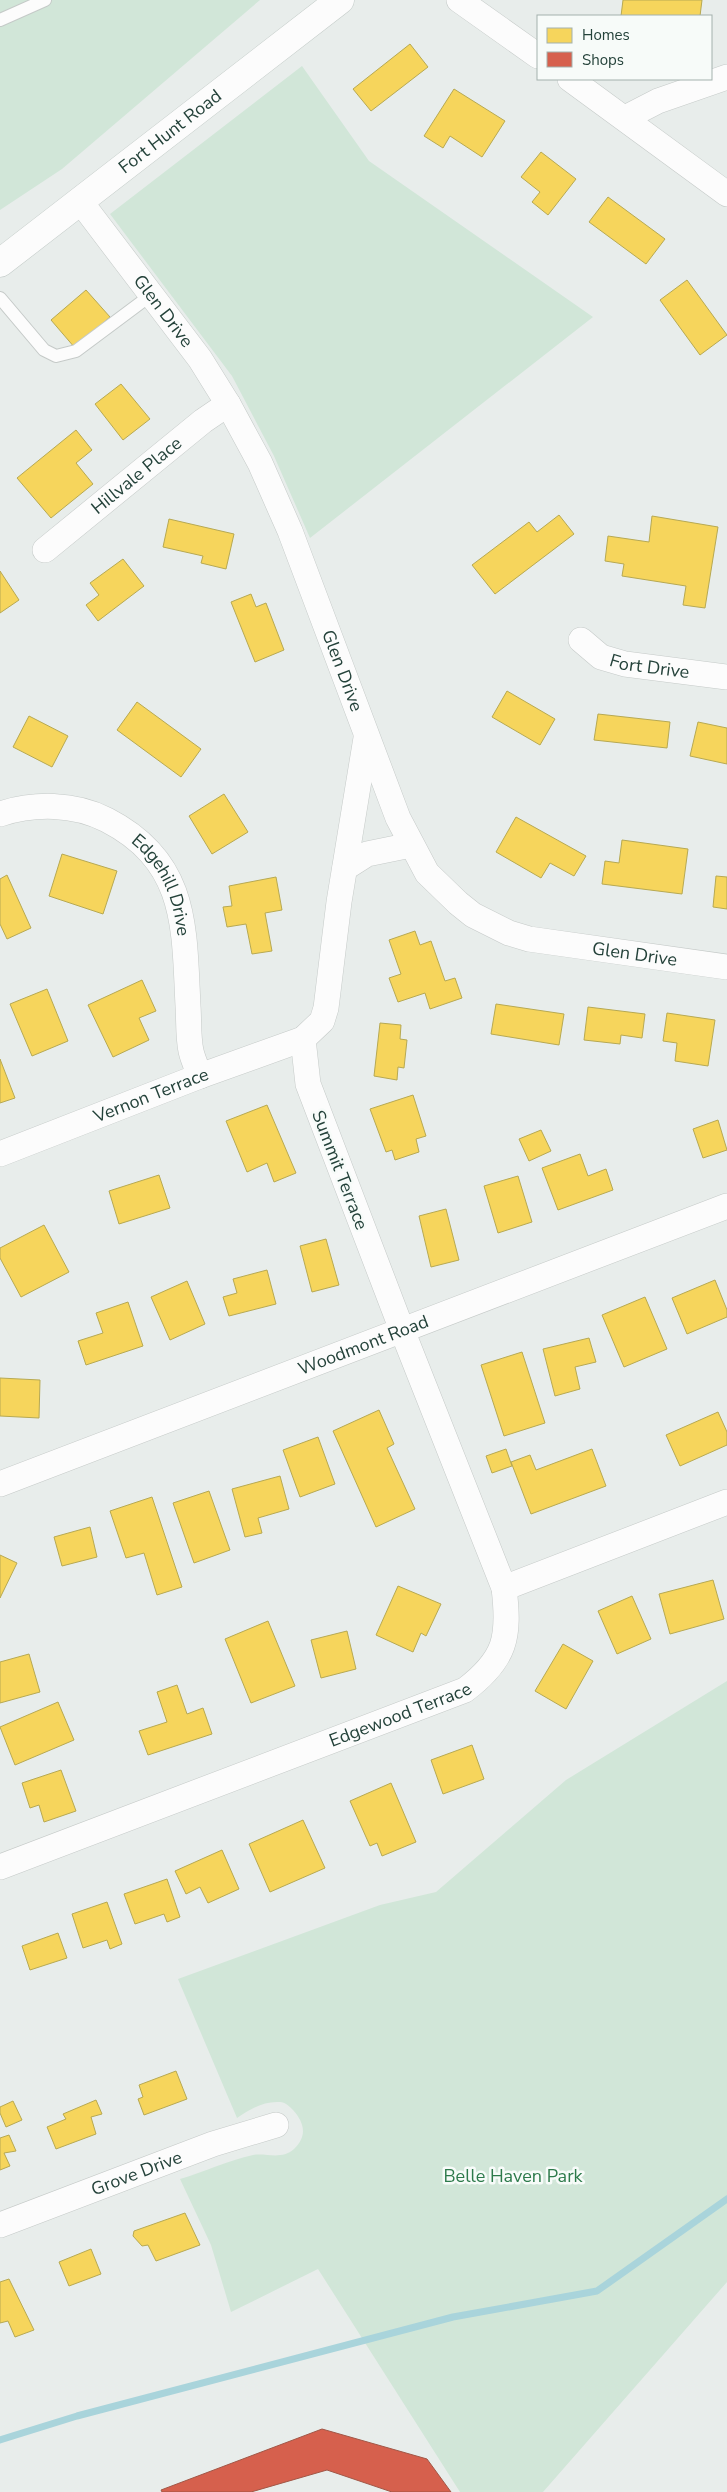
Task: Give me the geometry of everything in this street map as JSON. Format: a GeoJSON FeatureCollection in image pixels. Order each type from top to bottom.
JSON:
{"type":"FeatureCollection","features":[{"type":"Feature","properties":{"kind":"main road","name":"Fort Hunt Road"},"geometry":{"type":"LineString","coordinates":[[0,264],[340,0]]}},
{"type":"Feature","properties":{"kind":"street"},"geometry":{"type":"LineString","coordinates":[[459,0],[537,55]]}},
{"type":"Feature","properties":{"kind":"street"},"geometry":{"type":"LineString","coordinates":[[625,118],[658,101],[727,77]]}},
{"type":"Feature","properties":{"kind":"street"},"geometry":{"type":"LineString","coordinates":[[571,80],[727,194]]}},
{"type":"Feature","properties":{"kind":"street","name":"Glen Drive"},"geometry":{"type":"LineString","coordinates":[[80,201],[194,351],[228,404],[260,463],[290,531],[366,738],[411,845],[427,873],[473,915],[509,933],[553,944],[727,967]]}},
{"type":"Feature","properties":{"kind":"street","name":"Hillvale Place"},"geometry":{"type":"LineString","coordinates":[[45,550],[203,421],[228,404]]}},
{"type":"Feature","properties":{"kind":"street","name":"Fort Drive"},"geometry":{"type":"LineString","coordinates":[[580,640],[601,657],[625,664],[727,677]]}},
{"type":"Feature","properties":{"kind":"street"},"geometry":{"type":"LineString","coordinates":[[303,1039],[322,1021],[326,1008],[344,868],[366,738]]}},
{"type":"Feature","properties":{"kind":"street","name":"Edgehill Drive"},"geometry":{"type":"LineString","coordinates":[[0,814],[35,807],[59,807],[87,812],[123,829],[145,846],[162,868],[174,888],[182,915],[191,1050],[200,1076]]}},
{"type":"Feature","properties":{"kind":"street"},"geometry":{"type":"LineString","coordinates":[[344,868],[367,854],[383,849],[411,845]]}},
{"type":"Feature","properties":{"kind":"street","name":"Vernon Terrace"},"geometry":{"type":"LineString","coordinates":[[0,1154],[200,1076],[303,1039]]}},
{"type":"Feature","properties":{"kind":"street","name":"Summit Terrace"},"geometry":{"type":"LineString","coordinates":[[303,1039],[308,1084],[402,1330],[504,1588]]}},
{"type":"Feature","properties":{"kind":"street","name":"Woodmont Road"},"geometry":{"type":"LineString","coordinates":[[0,1484],[727,1206]]}},
{"type":"Feature","properties":{"kind":"street"},"geometry":{"type":"LineString","coordinates":[[504,1588],[727,1502]]}},
{"type":"Feature","properties":{"kind":"street","name":"Edgewood Terrace"},"geometry":{"type":"LineString","coordinates":[[0,1867],[465,1690],[483,1676],[495,1660],[504,1643],[508,1619],[504,1588]]}},
{"type":"Feature","properties":{"kind":"street","name":"Grove Drive"},"geometry":{"type":"LineString","coordinates":[[0,2225],[213,2144],[276,2125]]}},
{"type":"Feature","properties":{"kind":"lane"},"geometry":{"type":"LineString","coordinates":[[0,20],[44,0]]}},
{"type":"Feature","properties":{"kind":"lane"},"geometry":{"type":"LineString","coordinates":[[0,298],[44,350],[56,356],[76,351],[151,295]]}},
{"type":"Feature","properties":{"kind":"green space"},"geometry":{"type":"Polygon","coordinates":[[[0,0],[260,0],[62,169],[0,210],[0,0]]]}},
{"type":"Feature","properties":{"kind":"green space"},"geometry":{"type":"Polygon","coordinates":[[[302,66],[369,161],[593,317],[310,538],[274,456],[232,376],[110,214],[302,66]]]}},
{"type":"Feature","properties":{"kind":"green space","name":"Belle Haven Park"},"geometry":{"type":"Polygon","coordinates":[[[727,1681],[727,2282],[543,2492],[460,2492],[318,2269],[231,2312],[211,2245],[180,2179],[244,2157],[279,2155],[289,2152],[298,2144],[303,2134],[303,2129],[297,2115],[282,2102],[263,2104],[237,2118],[178,1979],[380,1905],[436,1892],[566,1780],[727,1681]]]}},
{"type":"Feature","properties":{"kind":"building: Homes"},"geometry":{"type":"Polygon","coordinates":[[[623,0],[702,0],[700,15],[621,15],[623,0]]]}},
{"type":"Feature","properties":{"kind":"building: Homes"},"geometry":{"type":"Polygon","coordinates":[[[410,44],[428,67],[371,111],[353,89],[410,44]]]}},
{"type":"Feature","properties":{"kind":"building: Homes"},"geometry":{"type":"Polygon","coordinates":[[[454,89],[505,121],[482,157],[450,136],[443,148],[424,136],[454,89]]]}},
{"type":"Feature","properties":{"kind":"building: Homes"},"geometry":{"type":"Polygon","coordinates":[[[541,152],[576,179],[548,215],[532,202],[540,192],[521,177],[541,152]]]}},
{"type":"Feature","properties":{"kind":"building: Homes"},"geometry":{"type":"Polygon","coordinates":[[[608,197],[665,239],[646,264],[589,222],[608,197]]]}},
{"type":"Feature","properties":{"kind":"building: Homes"},"geometry":{"type":"Polygon","coordinates":[[[687,280],[727,335],[700,355],[660,300],[687,280]]]}},
{"type":"Feature","properties":{"kind":"building: Homes"},"geometry":{"type":"Polygon","coordinates":[[[86,290],[110,317],[75,348],[51,320],[86,290]]]}},
{"type":"Feature","properties":{"kind":"building: Homes"},"geometry":{"type":"Polygon","coordinates":[[[121,384],[150,419],[123,440],[95,404],[121,384]]]}},
{"type":"Feature","properties":{"kind":"building: Homes"},"geometry":{"type":"Polygon","coordinates":[[[76,430],[92,450],[76,463],[93,484],[51,518],[17,478],[76,430]]]}},
{"type":"Feature","properties":{"kind":"building: Homes"},"geometry":{"type":"Polygon","coordinates":[[[559,515],[574,534],[495,594],[472,565],[529,522],[537,532],[559,515]]]}},
{"type":"Feature","properties":{"kind":"building: Homes"},"geometry":{"type":"Polygon","coordinates":[[[652,516],[718,527],[705,608],[683,605],[686,586],[622,576],[624,564],[605,561],[608,536],[649,542],[652,516]]]}},
{"type":"Feature","properties":{"kind":"building: Homes"},"geometry":{"type":"Polygon","coordinates":[[[169,519],[234,534],[226,569],[201,563],[203,556],[163,547],[169,519]]]}},
{"type":"Feature","properties":{"kind":"building: Homes"},"geometry":{"type":"Polygon","coordinates":[[[123,559],[144,586],[98,621],[86,605],[99,595],[90,583],[123,559]]]}},
{"type":"Feature","properties":{"kind":"building: Homes"},"geometry":{"type":"Polygon","coordinates":[[[0,571],[19,600],[0,613],[0,571]]]}},
{"type":"Feature","properties":{"kind":"building: Homes"},"geometry":{"type":"Polygon","coordinates":[[[251,594],[256,607],[266,603],[284,650],[255,662],[231,602],[251,594]]]}},
{"type":"Feature","properties":{"kind":"building: Homes"},"geometry":{"type":"Polygon","coordinates":[[[507,691],[555,719],[540,745],[492,717],[507,691]]]}},
{"type":"Feature","properties":{"kind":"building: Homes"},"geometry":{"type":"Polygon","coordinates":[[[137,702],[201,749],[181,777],[117,730],[137,702]]]}},
{"type":"Feature","properties":{"kind":"building: Homes"},"geometry":{"type":"Polygon","coordinates":[[[598,714],[670,722],[667,748],[594,740],[598,714]]]}},
{"type":"Feature","properties":{"kind":"building: Homes"},"geometry":{"type":"Polygon","coordinates":[[[29,716],[68,736],[52,767],[13,747],[29,716]]]}},
{"type":"Feature","properties":{"kind":"building: Homes"},"geometry":{"type":"Polygon","coordinates":[[[698,722],[727,728],[727,764],[690,756],[698,722]]]}},
{"type":"Feature","properties":{"kind":"building: Homes"},"geometry":{"type":"Polygon","coordinates":[[[224,794],[248,832],[212,854],[189,816],[224,794]]]}},
{"type":"Feature","properties":{"kind":"building: Homes"},"geometry":{"type":"Polygon","coordinates":[[[516,817],[586,856],[574,876],[550,863],[541,878],[496,852],[516,817]]]}},
{"type":"Feature","properties":{"kind":"building: Homes"},"geometry":{"type":"Polygon","coordinates":[[[622,840],[688,849],[682,894],[602,884],[605,861],[619,863],[622,840]]]}},
{"type":"Feature","properties":{"kind":"building: Homes"},"geometry":{"type":"Polygon","coordinates":[[[62,854],[117,871],[103,914],[49,896],[62,854]]]}},
{"type":"Feature","properties":{"kind":"building: Homes"},"geometry":{"type":"Polygon","coordinates":[[[7,875],[31,928],[7,939],[0,924],[0,879],[7,875]]]}},
{"type":"Feature","properties":{"kind":"building: Homes"},"geometry":{"type":"Polygon","coordinates":[[[716,876],[727,877],[727,909],[713,907],[716,876]]]}},
{"type":"Feature","properties":{"kind":"building: Homes"},"geometry":{"type":"Polygon","coordinates":[[[276,877],[282,910],[265,913],[272,951],[252,954],[246,924],[227,927],[223,907],[232,906],[229,886],[276,877]]]}},
{"type":"Feature","properties":{"kind":"building: Homes"},"geometry":{"type":"Polygon","coordinates":[[[415,931],[420,945],[431,941],[445,981],[455,978],[462,998],[430,1009],[425,993],[398,1002],[389,978],[401,974],[389,940],[415,931]]]}},
{"type":"Feature","properties":{"kind":"building: Homes"},"geometry":{"type":"Polygon","coordinates":[[[142,980],[156,1011],[139,1018],[149,1040],[113,1057],[88,1005],[142,980]]]}},
{"type":"Feature","properties":{"kind":"building: Homes"},"geometry":{"type":"Polygon","coordinates":[[[47,989],[68,1041],[32,1056],[10,1004],[47,989]]]}},
{"type":"Feature","properties":{"kind":"building: Homes"},"geometry":{"type":"Polygon","coordinates":[[[496,1004],[564,1014],[559,1045],[491,1034],[496,1004]]]}},
{"type":"Feature","properties":{"kind":"building: Homes"},"geometry":{"type":"Polygon","coordinates":[[[588,1007],[645,1014],[642,1038],[621,1035],[620,1044],[584,1040],[588,1007]]]}},
{"type":"Feature","properties":{"kind":"building: Homes"},"geometry":{"type":"Polygon","coordinates":[[[667,1013],[715,1020],[708,1066],[675,1061],[677,1043],[663,1041],[667,1013]]]}},
{"type":"Feature","properties":{"kind":"building: Homes"},"geometry":{"type":"Polygon","coordinates":[[[380,1023],[401,1025],[400,1039],[407,1040],[404,1068],[398,1067],[397,1080],[374,1076],[380,1023]]]}},
{"type":"Feature","properties":{"kind":"building: Homes"},"geometry":{"type":"Polygon","coordinates":[[[0,1059],[15,1098],[0,1103],[0,1059]]]}},
{"type":"Feature","properties":{"kind":"building: Homes"},"geometry":{"type":"Polygon","coordinates":[[[413,1095],[426,1136],[416,1139],[419,1152],[395,1160],[392,1150],[386,1152],[370,1109],[413,1095]]]}},
{"type":"Feature","properties":{"kind":"building: Homes"},"geometry":{"type":"Polygon","coordinates":[[[267,1105],[296,1173],[274,1182],[267,1163],[247,1172],[226,1121],[267,1105]]]}},
{"type":"Feature","properties":{"kind":"building: Homes"},"geometry":{"type":"Polygon","coordinates":[[[718,1120],[727,1150],[703,1158],[693,1129],[718,1120]]]}},
{"type":"Feature","properties":{"kind":"building: Homes"},"geometry":{"type":"Polygon","coordinates":[[[541,1130],[551,1151],[529,1161],[519,1139],[541,1130]]]}},
{"type":"Feature","properties":{"kind":"building: Homes"},"geometry":{"type":"Polygon","coordinates":[[[580,1154],[588,1176],[606,1169],[613,1190],[558,1210],[542,1168],[580,1154]]]}},
{"type":"Feature","properties":{"kind":"building: Homes"},"geometry":{"type":"Polygon","coordinates":[[[159,1175],[170,1208],[119,1224],[109,1191],[159,1175]]]}},
{"type":"Feature","properties":{"kind":"building: Homes"},"geometry":{"type":"Polygon","coordinates":[[[518,1176],[532,1222],[498,1233],[484,1186],[518,1176]]]}},
{"type":"Feature","properties":{"kind":"building: Homes"},"geometry":{"type":"Polygon","coordinates":[[[446,1209],[459,1260],[431,1267],[419,1216],[446,1209]]]}},
{"type":"Feature","properties":{"kind":"building: Homes"},"geometry":{"type":"Polygon","coordinates":[[[44,1225],[69,1272],[21,1297],[0,1258],[0,1248],[44,1225]]]}},
{"type":"Feature","properties":{"kind":"building: Homes"},"geometry":{"type":"Polygon","coordinates":[[[326,1239],[339,1285],[312,1292],[300,1246],[326,1239]]]}},
{"type":"Feature","properties":{"kind":"building: Homes"},"geometry":{"type":"Polygon","coordinates":[[[267,1270],[276,1304],[229,1316],[223,1297],[237,1293],[233,1279],[267,1270]]]}},
{"type":"Feature","properties":{"kind":"building: Homes"},"geometry":{"type":"Polygon","coordinates":[[[715,1280],[727,1310],[727,1317],[687,1334],[672,1298],[715,1280]]]}},
{"type":"Feature","properties":{"kind":"building: Homes"},"geometry":{"type":"Polygon","coordinates":[[[187,1281],[205,1324],[170,1340],[151,1297],[187,1281]]]}},
{"type":"Feature","properties":{"kind":"building: Homes"},"geometry":{"type":"Polygon","coordinates":[[[645,1297],[667,1349],[624,1367],[602,1315],[645,1297]]]}},
{"type":"Feature","properties":{"kind":"building: Homes"},"geometry":{"type":"Polygon","coordinates":[[[128,1302],[143,1346],[86,1365],[78,1341],[103,1333],[96,1313],[128,1302]]]}},
{"type":"Feature","properties":{"kind":"building: Homes"},"geometry":{"type":"Polygon","coordinates":[[[589,1338],[596,1362],[575,1367],[580,1389],[555,1396],[543,1349],[589,1338]]]}},
{"type":"Feature","properties":{"kind":"building: Homes"},"geometry":{"type":"Polygon","coordinates":[[[522,1352],[545,1423],[504,1436],[481,1365],[522,1352]]]}},
{"type":"Feature","properties":{"kind":"building: Homes"},"geometry":{"type":"Polygon","coordinates":[[[0,1378],[40,1380],[39,1418],[0,1416],[0,1378]]]}},
{"type":"Feature","properties":{"kind":"building: Homes"},"geometry":{"type":"Polygon","coordinates":[[[379,1410],[394,1444],[387,1448],[415,1509],[376,1527],[333,1431],[379,1410]]]}},
{"type":"Feature","properties":{"kind":"building: Homes"},"geometry":{"type":"Polygon","coordinates":[[[718,1412],[727,1432],[727,1445],[680,1466],[666,1435],[718,1412]]]}},
{"type":"Feature","properties":{"kind":"building: Homes"},"geometry":{"type":"Polygon","coordinates":[[[318,1437],[335,1484],[300,1497],[283,1450],[318,1437]]]}},
{"type":"Feature","properties":{"kind":"building: Homes"},"geometry":{"type":"Polygon","coordinates":[[[506,1449],[512,1466],[492,1473],[486,1456],[506,1449]]]}},
{"type":"Feature","properties":{"kind":"building: Homes"},"geometry":{"type":"Polygon","coordinates":[[[592,1449],[606,1486],[531,1514],[511,1462],[530,1455],[536,1470],[592,1449]]]}},
{"type":"Feature","properties":{"kind":"building: Homes"},"geometry":{"type":"Polygon","coordinates":[[[280,1476],[289,1509],[258,1518],[262,1533],[245,1537],[232,1489],[280,1476]]]}},
{"type":"Feature","properties":{"kind":"building: Homes"},"geometry":{"type":"Polygon","coordinates":[[[209,1491],[230,1550],[194,1563],[173,1503],[209,1491]]]}},
{"type":"Feature","properties":{"kind":"building: Homes"},"geometry":{"type":"Polygon","coordinates":[[[152,1497],[182,1587],[157,1595],[144,1553],[126,1558],[110,1511],[152,1497]]]}},
{"type":"Feature","properties":{"kind":"building: Homes"},"geometry":{"type":"Polygon","coordinates":[[[90,1527],[97,1557],[62,1566],[54,1537],[90,1527]]]}},
{"type":"Feature","properties":{"kind":"building: Homes"},"geometry":{"type":"Polygon","coordinates":[[[0,1555],[17,1563],[0,1598],[0,1555]]]}},
{"type":"Feature","properties":{"kind":"building: Homes"},"geometry":{"type":"Polygon","coordinates":[[[713,1580],[724,1619],[670,1634],[659,1594],[713,1580]]]}},
{"type":"Feature","properties":{"kind":"building: Homes"},"geometry":{"type":"Polygon","coordinates":[[[398,1586],[441,1604],[426,1636],[421,1633],[413,1652],[376,1635],[398,1586]]]}},
{"type":"Feature","properties":{"kind":"building: Homes"},"geometry":{"type":"Polygon","coordinates":[[[632,1596],[651,1639],[617,1654],[598,1611],[632,1596]]]}},
{"type":"Feature","properties":{"kind":"building: Homes"},"geometry":{"type":"Polygon","coordinates":[[[268,1621],[295,1686],[251,1703],[225,1639],[268,1621]]]}},
{"type":"Feature","properties":{"kind":"building: Homes"},"geometry":{"type":"Polygon","coordinates":[[[347,1631],[356,1669],[321,1678],[311,1640],[347,1631]]]}},
{"type":"Feature","properties":{"kind":"building: Homes"},"geometry":{"type":"Polygon","coordinates":[[[563,1644],[593,1661],[566,1709],[535,1691],[563,1644]]]}},
{"type":"Feature","properties":{"kind":"building: Homes"},"geometry":{"type":"Polygon","coordinates":[[[29,1654],[40,1692],[0,1703],[0,1662],[29,1654]]]}},
{"type":"Feature","properties":{"kind":"building: Homes"},"geometry":{"type":"Polygon","coordinates":[[[177,1685],[187,1714],[203,1708],[212,1734],[148,1755],[139,1731],[167,1722],[157,1692],[177,1685]]]}},
{"type":"Feature","properties":{"kind":"building: Homes"},"geometry":{"type":"Polygon","coordinates":[[[58,1702],[74,1740],[15,1765],[0,1727],[58,1702]]]}},
{"type":"Feature","properties":{"kind":"building: Homes"},"geometry":{"type":"Polygon","coordinates":[[[472,1745],[484,1779],[443,1794],[431,1760],[472,1745]]]}},
{"type":"Feature","properties":{"kind":"building: Homes"},"geometry":{"type":"Polygon","coordinates":[[[61,1770],[76,1811],[44,1822],[39,1805],[30,1808],[22,1783],[61,1770]]]}},
{"type":"Feature","properties":{"kind":"building: Homes"},"geometry":{"type":"Polygon","coordinates":[[[391,1783],[416,1842],[382,1856],[377,1843],[370,1846],[350,1801],[391,1783]]]}},
{"type":"Feature","properties":{"kind":"building: Homes"},"geometry":{"type":"Polygon","coordinates":[[[303,1820],[325,1868],[270,1892],[249,1844],[303,1820]]]}},
{"type":"Feature","properties":{"kind":"building: Homes"},"geometry":{"type":"Polygon","coordinates":[[[222,1850],[239,1889],[208,1903],[200,1887],[186,1894],[175,1871],[222,1850]]]}},
{"type":"Feature","properties":{"kind":"building: Homes"},"geometry":{"type":"Polygon","coordinates":[[[167,1879],[180,1917],[167,1922],[164,1914],[135,1924],[124,1894],[167,1879]]]}},
{"type":"Feature","properties":{"kind":"building: Homes"},"geometry":{"type":"Polygon","coordinates":[[[107,1902],[122,1944],[110,1949],[107,1940],[83,1948],[72,1914],[107,1902]]]}},
{"type":"Feature","properties":{"kind":"building: Homes"},"geometry":{"type":"Polygon","coordinates":[[[58,1933],[67,1958],[30,1970],[22,1946],[58,1933]]]}},
{"type":"Feature","properties":{"kind":"building: Homes"},"geometry":{"type":"Polygon","coordinates":[[[176,2071],[187,2099],[144,2115],[138,2099],[143,2097],[139,2085],[176,2071]]]}},
{"type":"Feature","properties":{"kind":"building: Homes"},"geometry":{"type":"Polygon","coordinates":[[[96,2100],[102,2114],[91,2117],[96,2134],[56,2149],[47,2127],[66,2119],[63,2114],[96,2100]]]}},
{"type":"Feature","properties":{"kind":"building: Homes"},"geometry":{"type":"Polygon","coordinates":[[[13,2101],[22,2120],[6,2127],[0,2113],[0,2107],[13,2101]]]}},
{"type":"Feature","properties":{"kind":"building: Homes"},"geometry":{"type":"Polygon","coordinates":[[[9,2135],[16,2151],[4,2153],[10,2166],[0,2170],[0,2138],[9,2135]]]}},
{"type":"Feature","properties":{"kind":"building: Homes"},"geometry":{"type":"Polygon","coordinates":[[[185,2213],[200,2245],[156,2261],[148,2245],[142,2246],[133,2236],[134,2231],[185,2213]]]}},
{"type":"Feature","properties":{"kind":"building: Homes"},"geometry":{"type":"Polygon","coordinates":[[[91,2249],[101,2274],[69,2286],[59,2262],[91,2249]]]}},
{"type":"Feature","properties":{"kind":"building: Homes"},"geometry":{"type":"Polygon","coordinates":[[[9,2279],[34,2330],[15,2337],[8,2321],[0,2323],[0,2282],[9,2279]]]}},
{"type":"Feature","properties":{"kind":"building: Shops"},"geometry":{"type":"Polygon","coordinates":[[[322,2429],[427,2459],[451,2492],[392,2492],[327,2470],[251,2492],[162,2492],[161,2490],[322,2429]]]}},
{"type":"Feature","properties":{"kind":"waterway"},"geometry":{"type":"LineString","coordinates":[[0,2440],[77,2416],[453,2317],[597,2291],[727,2199]]}}]}
